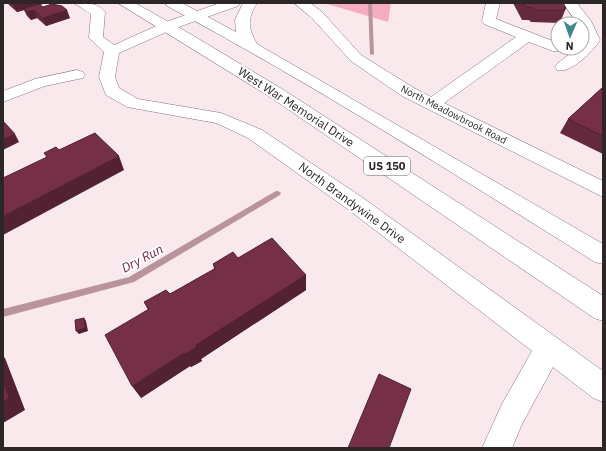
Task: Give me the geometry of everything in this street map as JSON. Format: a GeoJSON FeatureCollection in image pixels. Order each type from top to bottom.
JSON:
{"type":"FeatureCollection","features":[{"type":"Feature","properties":{"kind":"main road"},"geometry":{"type":"LineString","coordinates":[[81,3],[98,12],[96,38],[112,51],[168,26],[233,3]]}},
{"type":"Feature","properties":{"kind":"main road","name":"West War Memorial Drive"},"geometry":{"type":"LineString","coordinates":[[125,3],[168,26],[276,93],[603,310]]}},
{"type":"Feature","properties":{"kind":"main road","name":"US 150"},"geometry":{"type":"LineString","coordinates":[[172,3],[198,16],[400,133],[603,255]]}},
{"type":"Feature","properties":{"kind":"main road"},"geometry":{"type":"LineString","coordinates":[[250,3],[243,13],[241,28],[252,47]]}},
{"type":"Feature","properties":{"kind":"main road","name":"North Meadowbrook Road"},"geometry":{"type":"LineString","coordinates":[[301,3],[317,15],[356,58],[408,92],[603,190]]}},
{"type":"Feature","properties":{"kind":"main road"},"geometry":{"type":"LineString","coordinates":[[493,3],[489,22],[550,45]]}},
{"type":"Feature","properties":{"kind":"main road"},"geometry":{"type":"LineString","coordinates":[[570,3],[580,16]]}},
{"type":"Feature","properties":{"kind":"main road"},"geometry":{"type":"LineString","coordinates":[[590,23],[603,26]]}},
{"type":"Feature","properties":{"kind":"main road"},"geometry":{"type":"LineString","coordinates":[[590,34],[593,40],[590,46]]}},
{"type":"Feature","properties":{"kind":"main road"},"geometry":{"type":"LineString","coordinates":[[432,104],[527,36]]}},
{"type":"Feature","properties":{"kind":"main road","name":"North Brandywine Drive"},"geometry":{"type":"LineString","coordinates":[[112,51],[107,77],[112,91],[133,103],[221,119],[255,134],[356,204],[603,388]]}},
{"type":"Feature","properties":{"kind":"main road"},"geometry":{"type":"LineString","coordinates":[[563,67],[575,56]]}},
{"type":"Feature","properties":{"kind":"main road"},"geometry":{"type":"LineString","coordinates":[[3,97],[41,82],[77,75]]}},
{"type":"Feature","properties":{"kind":"main road"},"geometry":{"type":"LineString","coordinates":[[497,448],[512,414],[549,348]]}},
{"type":"Feature","properties":{"kind":"shaded area"},"geometry":{"type":"Polygon","coordinates":[[[324,3],[391,3],[388,22],[324,3]]]}},
{"type":"Feature","properties":{"kind":"building"},"geometry":{"type":"Polygon","coordinates":[[[524,3],[563,3],[566,8],[564,8],[565,10],[535,10],[534,8],[526,7],[524,3]]]}},
{"type":"Feature","properties":{"kind":"building"},"geometry":{"type":"Polygon","coordinates":[[[39,4],[43,7],[52,4],[62,6],[67,10],[43,18],[34,10],[27,12],[23,9],[39,4]]]}},
{"type":"Feature","properties":{"kind":"building"},"geometry":{"type":"Polygon","coordinates":[[[603,87],[603,136],[568,119],[603,87]]]}},
{"type":"Feature","properties":{"kind":"building"},"geometry":{"type":"Polygon","coordinates":[[[3,121],[15,134],[3,139],[3,121]]]}},
{"type":"Feature","properties":{"kind":"building"},"geometry":{"type":"Polygon","coordinates":[[[95,133],[119,156],[3,216],[3,178],[47,157],[44,153],[56,147],[59,150],[95,133]]]}},
{"type":"Feature","properties":{"kind":"building"},"geometry":{"type":"Polygon","coordinates":[[[272,238],[306,275],[196,345],[197,347],[185,354],[184,353],[132,386],[105,335],[149,309],[144,302],[166,290],[170,294],[216,268],[213,264],[233,252],[238,258],[272,238]]]}},
{"type":"Feature","properties":{"kind":"building"},"geometry":{"type":"Polygon","coordinates":[[[84,318],[85,328],[76,331],[75,320],[84,318]]]}},
{"type":"Feature","properties":{"kind":"building"},"geometry":{"type":"Polygon","coordinates":[[[379,374],[411,389],[389,448],[348,448],[379,374]]]}},
{"type":"Feature","properties":{"kind":"building"},"geometry":{"type":"Polygon","coordinates":[[[3,381],[9,398],[3,402],[3,381]]]}},
{"type":"Feature","properties":{"kind":"waterway","name":"Dry Run"},"geometry":{"type":"LineString","coordinates":[[370,3],[372,54]]}},
{"type":"Feature","properties":{"kind":"waterway","name":"Dry Run"},"geometry":{"type":"LineString","coordinates":[[3,313],[131,280],[278,193]]}}]}
